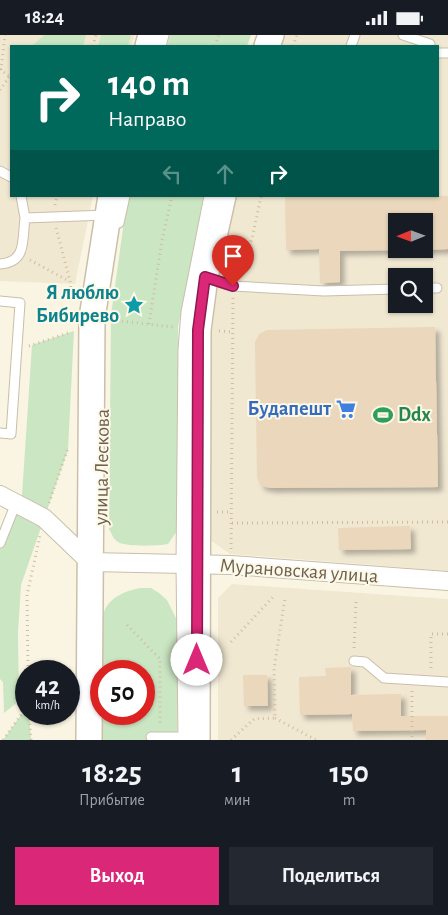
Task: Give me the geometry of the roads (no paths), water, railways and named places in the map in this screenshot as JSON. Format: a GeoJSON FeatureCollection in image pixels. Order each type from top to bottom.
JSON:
{"type":"FeatureCollection","features":[{"type":"Feature","properties":{"kind":"main road"},"geometry":{"type":"LineString","coordinates":[[190,738],[189,564],[198,340],[205,277],[223,197]]}},
{"type":"Feature","properties":{"kind":"main road","name":"улица Лескова"},"geometry":{"type":"LineString","coordinates":[[89,740],[96,558],[92,318],[112,215]]}},
{"type":"Feature","properties":{"kind":"street"},"geometry":{"type":"LineString","coordinates":[[0,495],[44,518],[96,558]]}},
{"type":"Feature","properties":{"kind":"street","name":"Мурановская улица"},"geometry":{"type":"LineString","coordinates":[[96,558],[448,581]]}},
{"type":"Feature","properties":{"kind":"lane"},"geometry":{"type":"LineString","coordinates":[[403,35],[430,45],[433,35]]}},
{"type":"Feature","properties":{"kind":"lane"},"geometry":{"type":"LineString","coordinates":[[0,265],[13,263],[20,255],[25,218],[21,197]]}},
{"type":"Feature","properties":{"kind":"lane","name":"улица Лескова"},"geometry":{"type":"LineString","coordinates":[[112,215],[124,197]]}},
{"type":"Feature","properties":{"kind":"lane"},"geometry":{"type":"LineString","coordinates":[[189,564],[183,349],[186,312],[210,197]]}},
{"type":"Feature","properties":{"kind":"lane"},"geometry":{"type":"LineString","coordinates":[[25,218],[112,215]]}},
{"type":"Feature","properties":{"kind":"lane"},"geometry":{"type":"LineString","coordinates":[[205,277],[233,286],[324,291],[388,289]]}},
{"type":"Feature","properties":{"kind":"lane"},"geometry":{"type":"LineString","coordinates":[[0,301],[20,303],[11,434],[0,433]]}},
{"type":"Feature","properties":{"kind":"lane"},"geometry":{"type":"LineString","coordinates":[[0,543],[16,503]]}},
{"type":"Feature","properties":{"kind":"lane","name":"улица Лескова"},"geometry":{"type":"LineString","coordinates":[[96,558],[97,740]]}},
{"type":"Feature","properties":{"kind":"lane"},"geometry":{"type":"LineString","coordinates":[[354,661],[365,662],[384,678],[448,682]]}},
{"type":"Feature","properties":{"kind":"lane"},"geometry":{"type":"LineString","coordinates":[[156,737],[190,738]]}},
{"type":"Feature","properties":{"kind":"place","name":"Я люблю Бибирево"},"geometry":{"type":"Point","coordinates":[134,305]}},
{"type":"Feature","properties":{"kind":"place","name":"Будапешт"},"geometry":{"type":"Point","coordinates":[346,409]}},
{"type":"Feature","properties":{"kind":"place","name":"Ddx"},"geometry":{"type":"Point","coordinates":[383,415]}}]}
